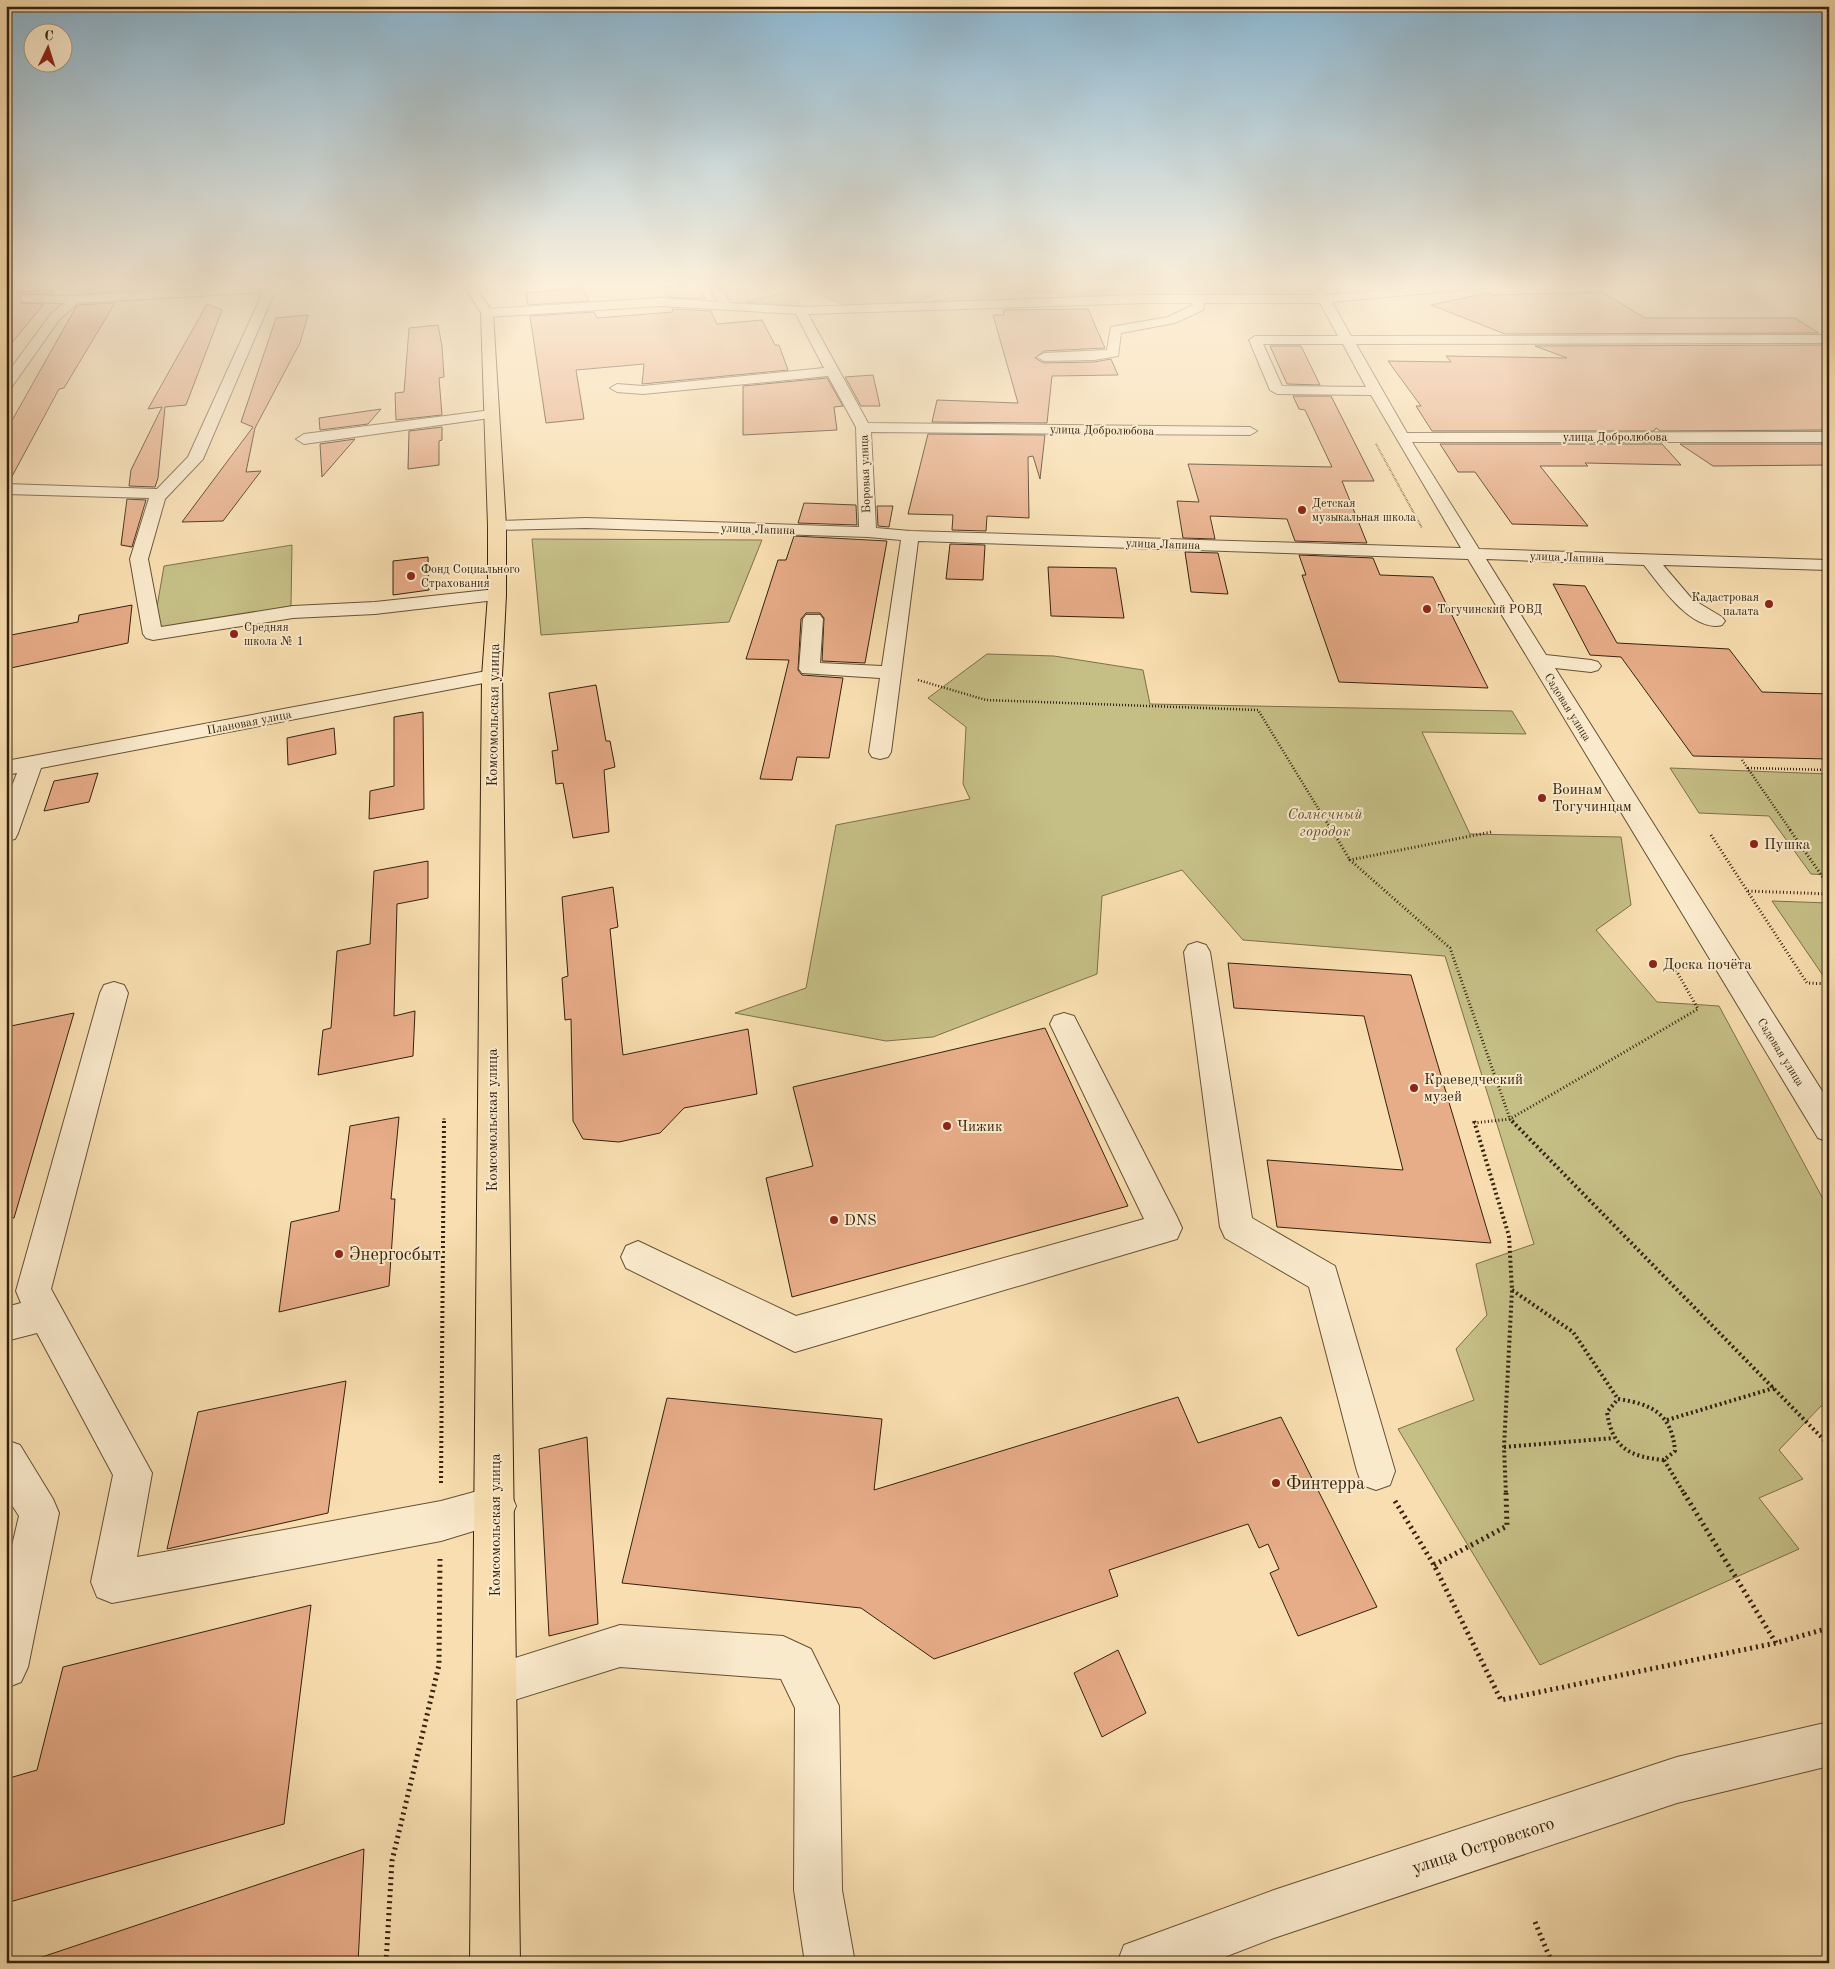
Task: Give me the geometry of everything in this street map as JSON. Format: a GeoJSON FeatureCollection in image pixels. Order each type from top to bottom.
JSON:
{"type":"FeatureCollection","features":[{"type":"Feature","properties":{"kind":"main road","name":"Комсомольская улица"},"geometry":{"type":"LineString","coordinates":[[490,376],[497,526],[497,595],[492,676],[493,1292],[496,1506],[495,1963]]}},
{"type":"Feature","properties":{"kind":"street"},"geometry":{"type":"LineString","coordinates":[[232,376],[195,459],[157,498],[139,559],[153,634],[293,612],[375,608],[497,595]]}},
{"type":"Feature","properties":{"kind":"street"},"geometry":{"type":"LineString","coordinates":[[617,388],[653,390],[787,376]]}},
{"type":"Feature","properties":{"kind":"street","name":"Боровая улица"},"geometry":{"type":"LineString","coordinates":[[836,376],[863,427],[868,532]]}},
{"type":"Feature","properties":{"kind":"street"},"geometry":{"type":"LineString","coordinates":[[1271,376],[1277,390],[1375,391]]}},
{"type":"Feature","properties":{"kind":"street","name":"Садовая улица"},"geometry":{"type":"LineString","coordinates":[[1366,376],[1538,660],[1829,1129]]}},
{"type":"Feature","properties":{"kind":"street"},"geometry":{"type":"LineString","coordinates":[[304,439],[492,414]]}},
{"type":"Feature","properties":{"kind":"street","name":"улица Добролюбова"},"geometry":{"type":"LineString","coordinates":[[863,427],[1250,431]]}},
{"type":"Feature","properties":{"kind":"street","name":"улица Добролюбова"},"geometry":{"type":"LineString","coordinates":[[1402,438],[1829,437]]}},
{"type":"Feature","properties":{"kind":"street"},"geometry":{"type":"LineString","coordinates":[[6,489],[161,494]]}},
{"type":"Feature","properties":{"kind":"street","name":"улица Лапина"},"geometry":{"type":"LineString","coordinates":[[497,526],[586,523],[868,532],[910,536],[1829,565]]}},
{"type":"Feature","properties":{"kind":"street"},"geometry":{"type":"LineString","coordinates":[[880,752],[910,536]]}},
{"type":"Feature","properties":{"kind":"street"},"geometry":{"type":"LineString","coordinates":[[1649,559],[1686,604],[1697,614],[1715,621]]}},
{"type":"Feature","properties":{"kind":"street"},"geometry":{"type":"LineString","coordinates":[[813,619],[808,669],[890,672]]}},
{"type":"Feature","properties":{"kind":"street"},"geometry":{"type":"LineString","coordinates":[[1538,660],[1591,666]]}},
{"type":"Feature","properties":{"kind":"street","name":"Плановая улица"},"geometry":{"type":"LineString","coordinates":[[6,768],[492,676]]}},
{"type":"Feature","properties":{"kind":"street"},"geometry":{"type":"LineString","coordinates":[[6,833],[32,763]]}},
{"type":"Feature","properties":{"kind":"street"},"geometry":{"type":"LineString","coordinates":[[1197,952],[1237,1227],[1323,1277],[1376,1471]]}},
{"type":"Feature","properties":{"kind":"street"},"geometry":{"type":"LineString","coordinates":[[114,993],[32,1291],[133,1473],[112,1582],[441,1522],[496,1506]]}},
{"type":"Feature","properties":{"kind":"street"},"geometry":{"type":"LineString","coordinates":[[638,1257],[795,1334],[1165,1228],[1064,1024]]}},
{"type":"Feature","properties":{"kind":"street"},"geometry":{"type":"LineString","coordinates":[[6,1324],[46,1314]]}},
{"type":"Feature","properties":{"kind":"street"},"geometry":{"type":"LineString","coordinates":[[6,1459],[39,1513],[6,1667]]}},
{"type":"Feature","properties":{"kind":"street"},"geometry":{"type":"LineString","coordinates":[[495,1684],[620,1646],[784,1657],[796,1664],[817,1706],[818,1890],[830,1963]]}},
{"type":"Feature","properties":{"kind":"street","name":"улица Островского"},"geometry":{"type":"LineString","coordinates":[[1142,1963],[1274,1914],[1677,1780],[1829,1744]]}},
{"type":"Feature","properties":{"kind":"path"},"geometry":{"type":"LineString","coordinates":[[1375,442],[1436,553]]}},
{"type":"Feature","properties":{"kind":"path"},"geometry":{"type":"LineString","coordinates":[[890,672],[986,700],[1258,710],[1350,860],[1450,948],[1510,1119],[1829,1445]]}},
{"type":"Feature","properties":{"kind":"path"},"geometry":{"type":"LineString","coordinates":[[1742,760],[1829,886]]}},
{"type":"Feature","properties":{"kind":"path"},"geometry":{"type":"LineString","coordinates":[[1748,768],[1829,770]]}},
{"type":"Feature","properties":{"kind":"path"},"geometry":{"type":"LineString","coordinates":[[1350,860],[1491,832]]}},
{"type":"Feature","properties":{"kind":"path"},"geometry":{"type":"LineString","coordinates":[[1711,835],[1807,983],[1829,984]]}},
{"type":"Feature","properties":{"kind":"path"},"geometry":{"type":"LineString","coordinates":[[1748,891],[1829,894]]}},
{"type":"Feature","properties":{"kind":"path"},"geometry":{"type":"LineString","coordinates":[[1434,1565],[1507,1526],[1504,1447],[1512,1290],[1509,1236],[1474,1122],[1510,1119],[1698,1009],[1672,963]]}},
{"type":"Feature","properties":{"kind":"path"},"geometry":{"type":"LineString","coordinates":[[1512,1290],[1573,1332],[1618,1398],[1635,1400],[1652,1407],[1667,1420],[1675,1437],[1675,1451],[1664,1460],[1642,1459],[1624,1449],[1614,1438],[1607,1424],[1607,1412],[1618,1398]]}},
{"type":"Feature","properties":{"kind":"path"},"geometry":{"type":"LineString","coordinates":[[1667,1420],[1774,1388]]}},
{"type":"Feature","properties":{"kind":"path"},"geometry":{"type":"LineString","coordinates":[[1504,1447],[1614,1438]]}},
{"type":"Feature","properties":{"kind":"path"},"geometry":{"type":"LineString","coordinates":[[1664,1460],[1776,1643]]}},
{"type":"Feature","properties":{"kind":"path"},"geometry":{"type":"LineString","coordinates":[[1376,1471],[1434,1565],[1501,1700],[1776,1643],[1829,1628]]}},
{"type":"Feature","properties":{"kind":"path"},"geometry":{"type":"LineString","coordinates":[[1535,1922],[1552,1963]]}},
{"type":"Feature","properties":{"kind":"green space"},"geometry":{"type":"Polygon","coordinates":[[[532,539],[762,540],[729,622],[541,635],[532,539]]]}},
{"type":"Feature","properties":{"kind":"green space"},"geometry":{"type":"Polygon","coordinates":[[[292,545],[291,606],[153,630],[164,566],[292,545]]]}},
{"type":"Feature","properties":{"kind":"green space","name":"Солнечный городок"},"geometry":{"type":"Polygon","coordinates":[[[987,654],[1054,656],[1143,670],[1150,704],[1512,711],[1526,734],[1422,732],[1470,834],[1621,837],[1631,905],[1596,930],[1657,1002],[1719,1006],[1829,1210],[1829,1406],[1821,1406],[1779,1450],[1803,1479],[1759,1498],[1799,1549],[1540,1665],[1398,1429],[1474,1400],[1456,1349],[1487,1315],[1476,1264],[1534,1244],[1445,956],[1243,940],[1182,870],[1102,896],[1097,974],[933,1037],[886,1041],[735,1013],[806,988],[836,825],[970,799],[963,784],[966,727],[928,698],[987,654]]]}},
{"type":"Feature","properties":{"kind":"green space"},"geometry":{"type":"Polygon","coordinates":[[[1670,768],[1829,774],[1829,875],[1811,874],[1769,816],[1699,813],[1670,768]]]}},
{"type":"Feature","properties":{"kind":"green space"},"geometry":{"type":"Polygon","coordinates":[[[1772,901],[1829,903],[1829,977],[1824,977],[1772,901]]]}},
{"type":"Feature","properties":{"kind":"building"},"geometry":{"type":"Polygon","coordinates":[[[37,376],[71,376],[64,388],[59,389],[9,482],[6,482],[6,431],[37,376]]]}},
{"type":"Feature","properties":{"kind":"building"},"geometry":{"type":"Polygon","coordinates":[[[167,376],[197,376],[186,405],[165,407],[158,478],[155,487],[129,486],[131,470],[162,407],[148,409],[167,376]]]}},
{"type":"Feature","properties":{"kind":"building"},"geometry":{"type":"Polygon","coordinates":[[[257,376],[283,376],[255,428],[246,472],[261,471],[223,521],[182,522],[253,427],[241,422],[257,376]]]}},
{"type":"Feature","properties":{"kind":"building"},"geometry":{"type":"Polygon","coordinates":[[[405,376],[444,376],[439,378],[442,415],[396,420],[395,393],[404,392],[405,376]]]}},
{"type":"Feature","properties":{"kind":"building"},"geometry":{"type":"Polygon","coordinates":[[[539,376],[577,376],[584,419],[546,423],[539,376]]]}},
{"type":"Feature","properties":{"kind":"building"},"geometry":{"type":"Polygon","coordinates":[[[643,376],[727,376],[642,384],[643,376]]]}},
{"type":"Feature","properties":{"kind":"building"},"geometry":{"type":"Polygon","coordinates":[[[873,376],[880,406],[861,406],[845,377],[873,376]]]}},
{"type":"Feature","properties":{"kind":"building"},"geometry":{"type":"Polygon","coordinates":[[[1010,376],[1059,376],[1052,376],[1047,423],[932,422],[937,400],[1018,403],[1010,376]]]}},
{"type":"Feature","properties":{"kind":"building"},"geometry":{"type":"Polygon","coordinates":[[[1283,376],[1316,376],[1320,385],[1287,384],[1283,376]]]}},
{"type":"Feature","properties":{"kind":"building"},"geometry":{"type":"Polygon","coordinates":[[[1399,376],[1829,376],[1829,430],[1660,431],[1656,428],[1654,431],[1432,431],[1416,406],[1421,406],[1399,376]]]}},
{"type":"Feature","properties":{"kind":"building"},"geometry":{"type":"Polygon","coordinates":[[[827,378],[843,406],[834,407],[837,430],[743,435],[743,386],[827,378]]]}},
{"type":"Feature","properties":{"kind":"building"},"geometry":{"type":"Polygon","coordinates":[[[1293,396],[1331,396],[1374,481],[1342,481],[1367,543],[1295,541],[1287,519],[1210,516],[1215,539],[1183,538],[1177,501],[1199,502],[1188,464],[1332,467],[1305,410],[1299,409],[1293,396]]]}},
{"type":"Feature","properties":{"kind":"building"},"geometry":{"type":"Polygon","coordinates":[[[381,409],[368,424],[320,430],[319,418],[381,409]]]}},
{"type":"Feature","properties":{"kind":"building"},"geometry":{"type":"Polygon","coordinates":[[[442,427],[442,440],[439,441],[439,465],[408,469],[409,431],[442,427]]]}},
{"type":"Feature","properties":{"kind":"building"},"geometry":{"type":"Polygon","coordinates":[[[928,434],[1045,435],[1040,479],[1033,456],[1028,457],[1029,518],[987,516],[986,531],[952,530],[953,515],[908,514],[928,434]]]}},
{"type":"Feature","properties":{"kind":"building"},"geometry":{"type":"Polygon","coordinates":[[[355,439],[322,477],[320,444],[355,439]]]}},
{"type":"Feature","properties":{"kind":"building"},"geometry":{"type":"Polygon","coordinates":[[[1440,444],[1662,444],[1681,465],[1585,463],[1588,466],[1540,466],[1588,526],[1512,524],[1475,472],[1458,472],[1440,444]]]}},
{"type":"Feature","properties":{"kind":"building"},"geometry":{"type":"Polygon","coordinates":[[[1680,444],[1829,444],[1829,465],[1713,466],[1680,444]]]}},
{"type":"Feature","properties":{"kind":"building"},"geometry":{"type":"Polygon","coordinates":[[[127,499],[146,500],[132,547],[121,545],[127,499]]]}},
{"type":"Feature","properties":{"kind":"building"},"geometry":{"type":"Polygon","coordinates":[[[804,503],[856,505],[857,525],[798,523],[804,503]]]}},
{"type":"Feature","properties":{"kind":"building"},"geometry":{"type":"Polygon","coordinates":[[[877,506],[893,506],[889,527],[878,526],[877,506]]]}},
{"type":"Feature","properties":{"kind":"building"},"geometry":{"type":"Polygon","coordinates":[[[794,536],[887,541],[865,663],[822,661],[824,618],[820,613],[806,613],[801,619],[798,670],[802,675],[843,678],[829,758],[797,757],[792,780],[760,779],[789,660],[746,659],[778,560],[786,560],[794,536]]]}},
{"type":"Feature","properties":{"kind":"building"},"geometry":{"type":"Polygon","coordinates":[[[950,544],[985,545],[983,580],[946,579],[950,544]]]}},
{"type":"Feature","properties":{"kind":"building"},"geometry":{"type":"Polygon","coordinates":[[[1185,552],[1218,553],[1228,594],[1191,592],[1185,552]]]}},
{"type":"Feature","properties":{"kind":"building"},"geometry":{"type":"Polygon","coordinates":[[[1299,555],[1373,558],[1380,575],[1433,577],[1488,688],[1339,682],[1302,575],[1306,575],[1299,555]]]}},
{"type":"Feature","properties":{"kind":"building","name":"Фонд Социального Страхования"},"geometry":{"type":"Polygon","coordinates":[[[428,557],[429,590],[393,595],[393,561],[428,557]]]}},
{"type":"Feature","properties":{"kind":"building"},"geometry":{"type":"Polygon","coordinates":[[[1048,567],[1116,568],[1124,618],[1051,616],[1048,567]]]}},
{"type":"Feature","properties":{"kind":"building"},"geometry":{"type":"Polygon","coordinates":[[[1553,584],[1585,586],[1617,643],[1729,649],[1762,692],[1829,694],[1829,759],[1693,756],[1621,657],[1590,655],[1553,584]]]}},
{"type":"Feature","properties":{"kind":"building"},"geometry":{"type":"Polygon","coordinates":[[[132,605],[128,643],[6,669],[6,636],[78,622],[79,615],[132,605]]]}},
{"type":"Feature","properties":{"kind":"building"},"geometry":{"type":"Polygon","coordinates":[[[596,685],[606,741],[610,741],[615,767],[604,770],[609,832],[573,838],[563,783],[556,784],[552,751],[558,750],[549,693],[596,685]]]}},
{"type":"Feature","properties":{"kind":"building"},"geometry":{"type":"Polygon","coordinates":[[[423,712],[424,809],[369,819],[370,791],[394,786],[394,717],[423,712]]]}},
{"type":"Feature","properties":{"kind":"building"},"geometry":{"type":"Polygon","coordinates":[[[334,728],[336,754],[288,765],[287,738],[334,728]]]}},
{"type":"Feature","properties":{"kind":"building"},"geometry":{"type":"Polygon","coordinates":[[[98,773],[89,802],[44,811],[54,781],[98,773]]]}},
{"type":"Feature","properties":{"kind":"building"},"geometry":{"type":"Polygon","coordinates":[[[428,861],[428,898],[397,904],[394,1016],[415,1011],[413,1056],[318,1075],[323,1030],[331,1028],[337,951],[370,944],[374,871],[428,861]]]}},
{"type":"Feature","properties":{"kind":"building"},"geometry":{"type":"Polygon","coordinates":[[[613,887],[618,927],[610,929],[623,1055],[748,1029],[757,1094],[684,1108],[660,1133],[619,1142],[583,1139],[573,1121],[571,1019],[565,1020],[562,978],[568,976],[562,897],[613,887]]]}},
{"type":"Feature","properties":{"kind":"building","name":"Краеведческий музей"},"geometry":{"type":"Polygon","coordinates":[[[1228,963],[1411,975],[1491,1243],[1277,1227],[1267,1160],[1403,1170],[1364,1016],[1234,1008],[1228,963]]]}},
{"type":"Feature","properties":{"kind":"building"},"geometry":{"type":"Polygon","coordinates":[[[74,1013],[14,1218],[6,1217],[6,1027],[74,1013]]]}},
{"type":"Feature","properties":{"kind":"building","name":"Чижик"},"geometry":{"type":"Polygon","coordinates":[[[1045,1028],[1128,1206],[792,1297],[766,1178],[813,1166],[793,1087],[1045,1028]]]}},
{"type":"Feature","properties":{"kind":"building","name":"Энергосбыт"},"geometry":{"type":"Polygon","coordinates":[[[399,1117],[391,1199],[395,1199],[389,1286],[279,1312],[291,1222],[339,1211],[350,1126],[399,1117]]]}},
{"type":"Feature","properties":{"kind":"building"},"geometry":{"type":"Polygon","coordinates":[[[346,1381],[328,1513],[167,1549],[198,1412],[346,1381]]]}},
{"type":"Feature","properties":{"kind":"building"},"geometry":{"type":"Polygon","coordinates":[[[1178,1397],[1198,1443],[1281,1417],[1377,1607],[1298,1636],[1270,1573],[1279,1569],[1268,1544],[1259,1548],[1248,1524],[1109,1570],[1118,1596],[934,1659],[861,1608],[622,1583],[667,1398],[882,1419],[874,1490],[1178,1397]]]}},
{"type":"Feature","properties":{"kind":"building"},"geometry":{"type":"Polygon","coordinates":[[[587,1437],[598,1624],[549,1636],[539,1449],[587,1437]]]}},
{"type":"Feature","properties":{"kind":"building"},"geometry":{"type":"Polygon","coordinates":[[[311,1605],[284,1824],[6,1903],[6,1779],[37,1770],[63,1667],[311,1605]]]}},
{"type":"Feature","properties":{"kind":"building"},"geometry":{"type":"Polygon","coordinates":[[[1118,1650],[1146,1713],[1102,1737],[1074,1673],[1118,1650]]]}},
{"type":"Feature","properties":{"kind":"building"},"geometry":{"type":"Polygon","coordinates":[[[364,1849],[358,1963],[39,1963],[39,1958],[364,1849]]]}},
{"type":"Feature","properties":{"kind":"place","name":"Детская музыкальная школа"},"geometry":{"type":"Point","coordinates":[1302,510]}},
{"type":"Feature","properties":{"kind":"place","name":"Фонд Социального Страхования"},"geometry":{"type":"Point","coordinates":[411,576]}},
{"type":"Feature","properties":{"kind":"place","name":"Кадастровая палата"},"geometry":{"type":"Point","coordinates":[1769,604]}},
{"type":"Feature","properties":{"kind":"place","name":"Тогучинский РОВД"},"geometry":{"type":"Point","coordinates":[1427,609]}},
{"type":"Feature","properties":{"kind":"place","name":"Средняя школа № 1"},"geometry":{"type":"Point","coordinates":[234,634]}},
{"type":"Feature","properties":{"kind":"place","name":"Воинам Тогучинцам"},"geometry":{"type":"Point","coordinates":[1542,798]}},
{"type":"Feature","properties":{"kind":"place","name":"Пушка"},"geometry":{"type":"Point","coordinates":[1754,844]}},
{"type":"Feature","properties":{"kind":"place","name":"Доска почёта"},"geometry":{"type":"Point","coordinates":[1653,964]}},
{"type":"Feature","properties":{"kind":"place","name":"Краеведческий музей"},"geometry":{"type":"Point","coordinates":[1414,1088]}},
{"type":"Feature","properties":{"kind":"place","name":"Чижик"},"geometry":{"type":"Point","coordinates":[947,1126]}},
{"type":"Feature","properties":{"kind":"place","name":"DNS"},"geometry":{"type":"Point","coordinates":[834,1220]}},
{"type":"Feature","properties":{"kind":"place","name":"Энергосбыт"},"geometry":{"type":"Point","coordinates":[339,1254]}},
{"type":"Feature","properties":{"kind":"place","name":"Финтерра"},"geometry":{"type":"Point","coordinates":[1276,1483]}}]}
